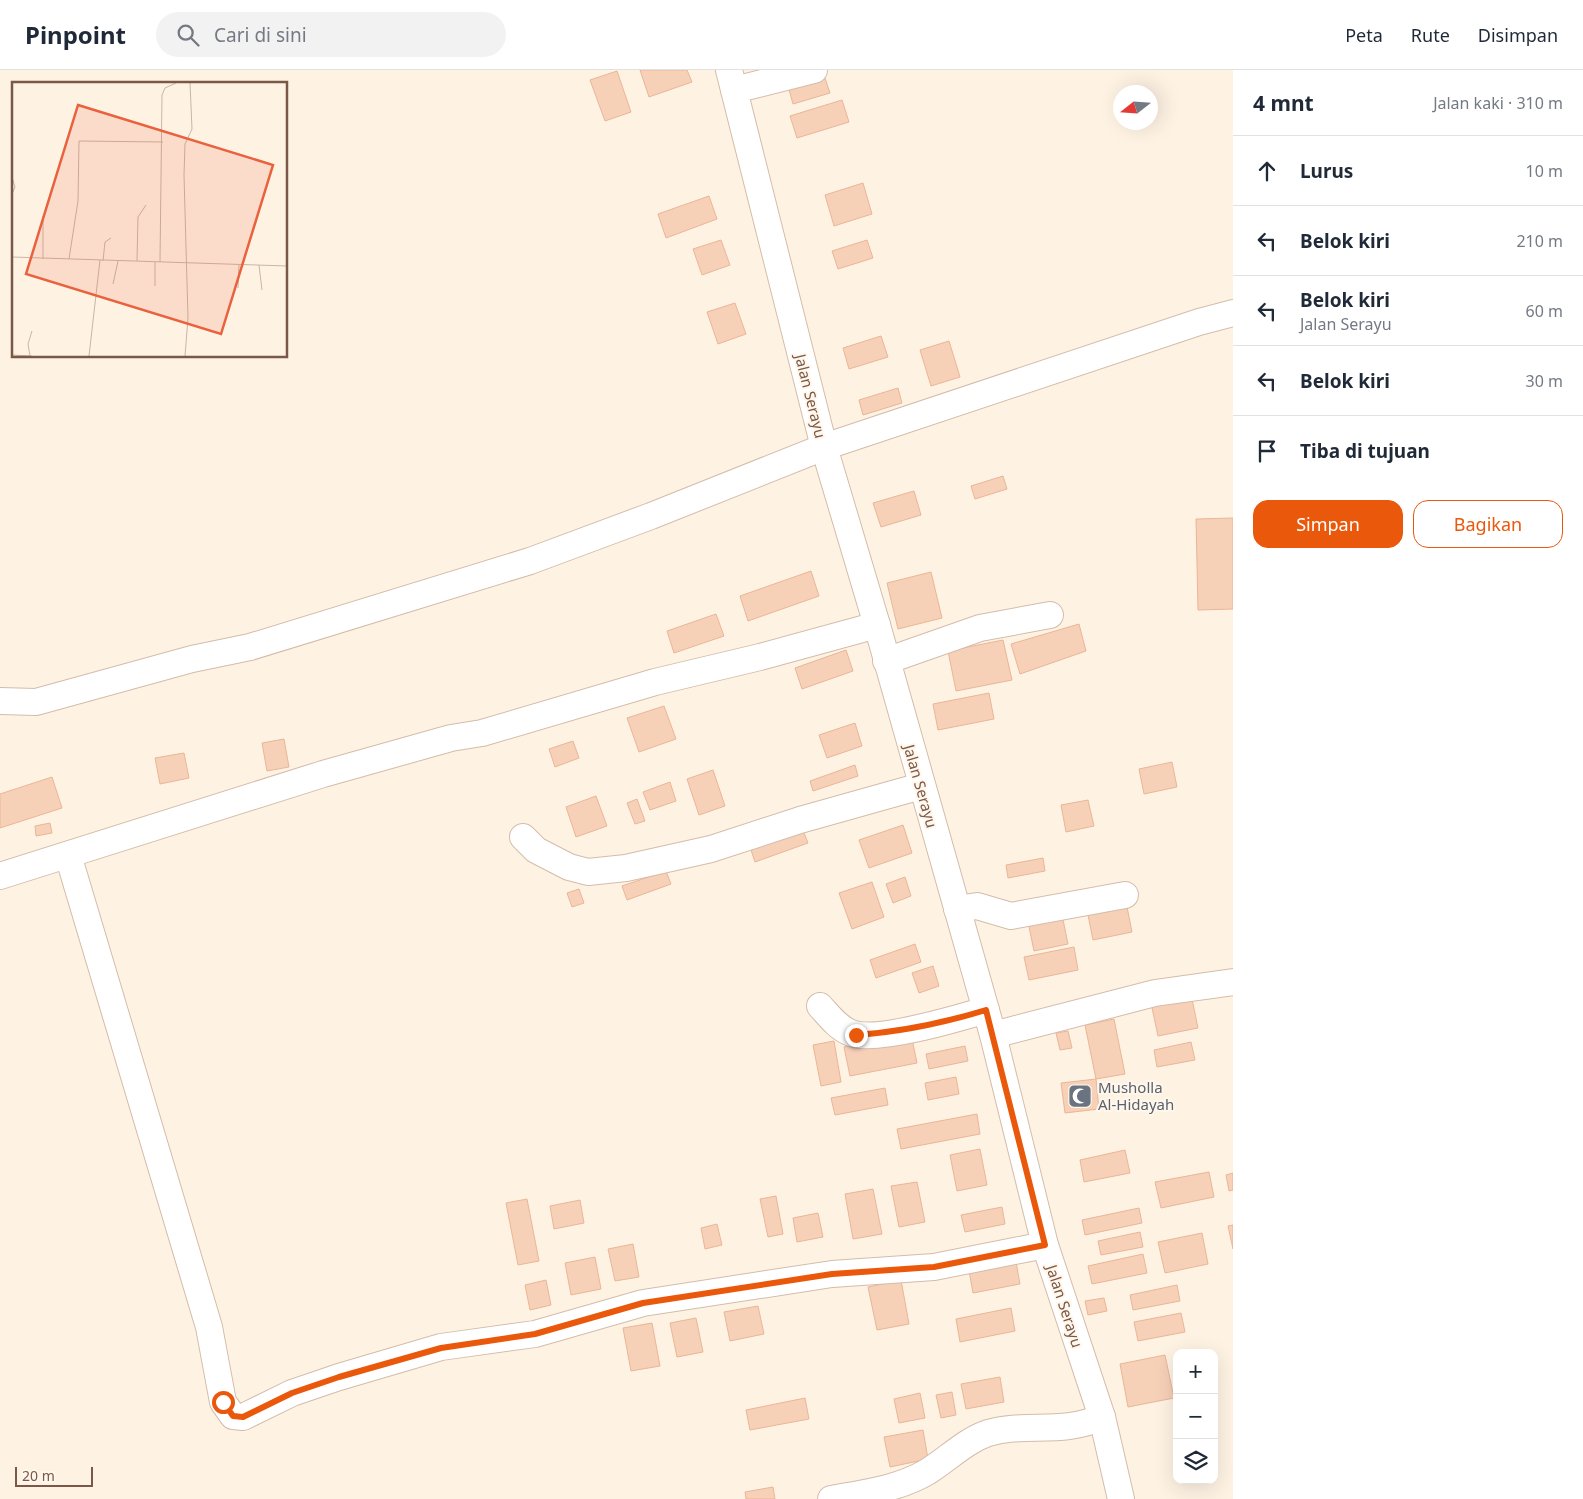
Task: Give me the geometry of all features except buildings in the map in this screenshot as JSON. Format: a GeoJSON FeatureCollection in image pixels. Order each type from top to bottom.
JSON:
{"type":"FeatureCollection","features":[{"type":"Feature","properties":{"kind":"street"},"geometry":{"type":"LineString","coordinates":[[731,80],[814,70]]}},
{"type":"Feature","properties":{"kind":"street","name":"Jalan Serayu"},"geometry":{"type":"LineString","coordinates":[[731,80],[824,447],[877,625],[993,1035],[1045,1245],[1102,1417],[1121,1499]]}},
{"type":"Feature","properties":{"kind":"street"},"geometry":{"type":"LineString","coordinates":[[0,701],[36,702],[125,677],[250,647],[530,561],[824,447],[1199,322],[1233,313]]}},
{"type":"Feature","properties":{"kind":"street"},"geometry":{"type":"LineString","coordinates":[[886,661],[980,628],[1050,614]]}},
{"type":"Feature","properties":{"kind":"street"},"geometry":{"type":"LineString","coordinates":[[0,876],[323,774],[451,738],[482,733],[656,682],[760,657],[877,625]]}},
{"type":"Feature","properties":{"kind":"street"},"geometry":{"type":"LineString","coordinates":[[523,837],[541,853],[568,867],[588,872],[626,868],[711,849],[800,820],[921,786]]}},
{"type":"Feature","properties":{"kind":"street"},"geometry":{"type":"LineString","coordinates":[[68,855],[210,1327],[223,1402],[233,1416],[243,1417],[292,1393],[339,1377],[441,1348],[535,1334],[643,1303],[832,1274],[934,1267],[1045,1245]]}},
{"type":"Feature","properties":{"kind":"street"},"geometry":{"type":"LineString","coordinates":[[957,909],[978,906],[1012,916],[1125,895]]}},
{"type":"Feature","properties":{"kind":"street"},"geometry":{"type":"LineString","coordinates":[[993,1035],[1155,993],[1233,982]]}},
{"type":"Feature","properties":{"kind":"street"},"geometry":{"type":"LineString","coordinates":[[820,1006],[834,1023],[856,1035],[893,1033],[946,1022],[986,1010]]}},
{"type":"Feature","properties":{"kind":"street"},"geometry":{"type":"LineString","coordinates":[[831,1499],[903,1483],[926,1472],[975,1438],[994,1432],[1056,1429],[1085,1425],[1102,1417]]}},
{"type":"Feature","properties":{"kind":"place","name":"Musholla Al-Hidayah"},"geometry":{"type":"Point","coordinates":[1080,1096]}},
{"type":"Feature","properties":{"kind":"route"},"geometry":{"type":"LineString","coordinates":[[223,1402],[228,1412],[233,1416],[243,1417],[292,1393],[339,1377],[441,1348],[535,1334],[643,1303],[832,1274],[934,1267],[1045,1245],[986,1010],[946,1022],[893,1033],[856,1035]]}}]}
